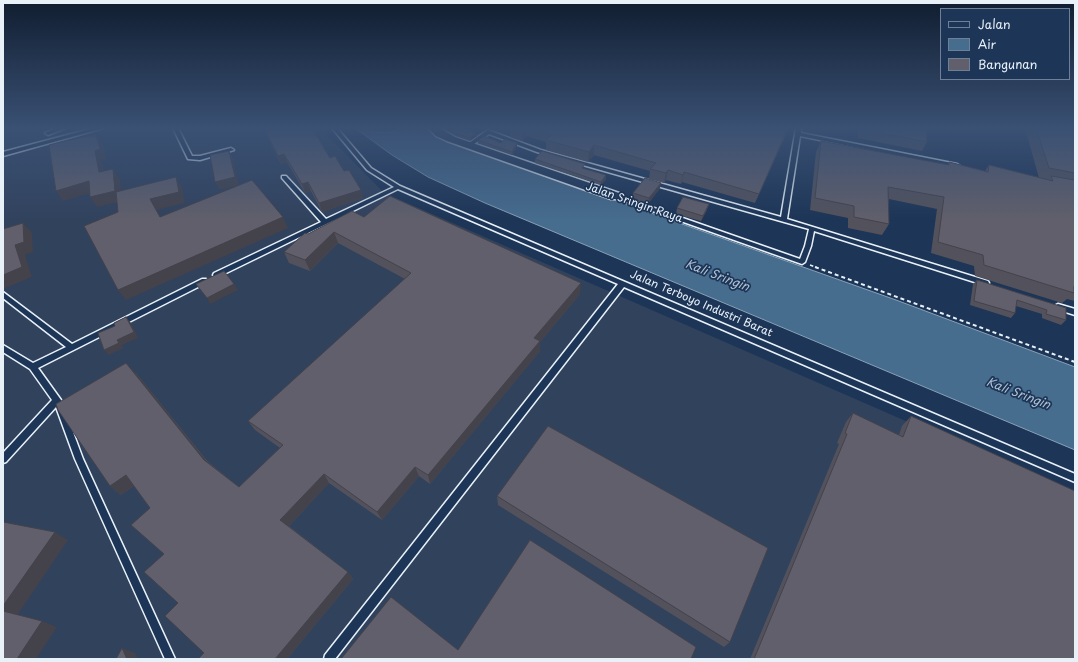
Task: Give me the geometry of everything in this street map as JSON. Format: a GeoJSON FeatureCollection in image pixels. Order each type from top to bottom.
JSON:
{"type":"FeatureCollection","features":[{"type":"Feature","properties":{"kind":"street","name":"Jalan Sringin Raya"},"geometry":{"type":"LineString","coordinates":[[509,159],[615,196]]}},
{"type":"Feature","properties":{"kind":"lane","name":"Jalan Terboyo Industri Barat"},"geometry":{"type":"LineString","coordinates":[[360,159],[369,169],[398,187],[1075,478]]}},
{"type":"Feature","properties":{"kind":"lane"},"geometry":{"type":"LineString","coordinates":[[567,159],[812,228],[992,286]]}},
{"type":"Feature","properties":{"kind":"lane"},"geometry":{"type":"LineString","coordinates":[[784,220],[794,159]]}},
{"type":"Feature","properties":{"kind":"lane"},"geometry":{"type":"LineString","coordinates":[[925,159],[967,168]]}},
{"type":"Feature","properties":{"kind":"lane"},"geometry":{"type":"LineString","coordinates":[[284,177],[325,222]]}},
{"type":"Feature","properties":{"kind":"lane"},"geometry":{"type":"LineString","coordinates":[[33,367],[71,346],[398,187]]}},
{"type":"Feature","properties":{"kind":"lane","name":"Jalan Sringin Raya"},"geometry":{"type":"LineString","coordinates":[[615,196],[802,262]]}},
{"type":"Feature","properties":{"kind":"lane"},"geometry":{"type":"LineString","coordinates":[[802,262],[808,246],[812,228]]}},
{"type":"Feature","properties":{"kind":"lane"},"geometry":{"type":"LineString","coordinates":[[329,659],[623,283]]}},
{"type":"Feature","properties":{"kind":"lane"},"geometry":{"type":"LineString","coordinates":[[3,294],[71,346]]}},
{"type":"Feature","properties":{"kind":"lane"},"geometry":{"type":"LineString","coordinates":[[1052,305],[1075,312]]}},
{"type":"Feature","properties":{"kind":"lane"},"geometry":{"type":"LineString","coordinates":[[3,348],[33,367],[56,400],[79,459],[170,659]]}},
{"type":"Feature","properties":{"kind":"lane"},"geometry":{"type":"LineString","coordinates":[[3,459],[56,400]]}},
{"type":"Feature","properties":{"kind":"path"},"geometry":{"type":"LineString","coordinates":[[802,262],[1075,362]]}},
{"type":"Feature","properties":{"kind":"shaded area"},"geometry":{"type":"Polygon","coordinates":[[[3,159],[350,159],[384,193],[1075,495],[1075,659],[3,659],[3,159]]]}},
{"type":"Feature","properties":{"kind":"water","name":"Kali Sringin"},"geometry":{"type":"Polygon","coordinates":[[[398,159],[499,159],[896,300],[1075,367],[1075,450],[485,203],[428,177],[398,159]]]}},
{"type":"Feature","properties":{"kind":"building"},"geometry":{"type":"Polygon","coordinates":[[[51,159],[97,159],[99,172],[113,169],[115,191],[90,197],[89,181],[56,191],[51,159]]]}},
{"type":"Feature","properties":{"kind":"building"},"geometry":{"type":"Polygon","coordinates":[[[211,159],[231,159],[235,177],[215,182],[211,159]]]}},
{"type":"Feature","properties":{"kind":"building"},"geometry":{"type":"Polygon","coordinates":[[[287,159],[337,159],[344,171],[349,170],[361,190],[319,203],[308,182],[302,184],[287,159]]]}},
{"type":"Feature","properties":{"kind":"building"},"geometry":{"type":"Polygon","coordinates":[[[535,159],[568,159],[585,164],[582,168],[606,175],[601,182],[535,159]]]}},
{"type":"Feature","properties":{"kind":"building"},"geometry":{"type":"Polygon","coordinates":[[[642,159],[774,159],[759,194],[684,172],[683,175],[668,170],[666,173],[650,169],[656,163],[642,159]]]}},
{"type":"Feature","properties":{"kind":"building"},"geometry":{"type":"Polygon","coordinates":[[[819,159],[916,159],[949,165],[949,162],[988,172],[989,165],[1053,181],[1051,176],[1075,180],[1074,293],[984,265],[983,255],[938,242],[944,197],[888,187],[889,224],[854,217],[854,206],[815,198],[819,159]]]}},
{"type":"Feature","properties":{"kind":"building"},"geometry":{"type":"Polygon","coordinates":[[[1046,159],[1075,159],[1075,173],[1049,168],[1046,159]]]}},
{"type":"Feature","properties":{"kind":"building"},"geometry":{"type":"Polygon","coordinates":[[[176,177],[179,192],[150,199],[160,217],[252,180],[283,217],[118,290],[84,226],[118,212],[116,192],[176,177]]]}},
{"type":"Feature","properties":{"kind":"building"},"geometry":{"type":"Polygon","coordinates":[[[645,178],[661,183],[649,198],[633,193],[645,178]]]}},
{"type":"Feature","properties":{"kind":"building"},"geometry":{"type":"Polygon","coordinates":[[[390,196],[581,283],[534,338],[540,341],[428,475],[415,467],[377,512],[324,474],[280,520],[348,572],[275,659],[198,659],[204,653],[165,616],[178,603],[144,572],[164,554],[131,525],[150,508],[126,475],[110,486],[58,410],[56,404],[126,363],[204,460],[239,487],[283,445],[248,421],[411,273],[334,232],[305,260],[284,252],[305,233],[308,234],[352,211],[364,217],[390,196]]]}},
{"type":"Feature","properties":{"kind":"building"},"geometry":{"type":"Polygon","coordinates":[[[683,197],[709,204],[703,216],[677,208],[683,197]]]}},
{"type":"Feature","properties":{"kind":"building"},"geometry":{"type":"Polygon","coordinates":[[[23,223],[24,242],[15,245],[22,267],[3,275],[3,229],[23,223]]]}},
{"type":"Feature","properties":{"kind":"building"},"geometry":{"type":"Polygon","coordinates":[[[224,271],[234,284],[207,298],[196,284],[224,271]]]}},
{"type":"Feature","properties":{"kind":"building"},"geometry":{"type":"Polygon","coordinates":[[[977,280],[1066,308],[1066,320],[1046,314],[1047,310],[1017,300],[1015,313],[974,301],[977,280]]]}},
{"type":"Feature","properties":{"kind":"building"},"geometry":{"type":"Polygon","coordinates":[[[126,317],[134,332],[117,340],[119,343],[104,350],[98,333],[115,326],[114,323],[126,317]]]}},
{"type":"Feature","properties":{"kind":"building"},"geometry":{"type":"Polygon","coordinates":[[[853,413],[903,437],[911,416],[1075,491],[1075,659],[754,659],[847,434],[845,433],[853,413]]]}},
{"type":"Feature","properties":{"kind":"building"},"geometry":{"type":"Polygon","coordinates":[[[548,426],[768,548],[730,642],[497,496],[548,426]]]}},
{"type":"Feature","properties":{"kind":"building"},"geometry":{"type":"Polygon","coordinates":[[[3,522],[55,532],[3,606],[3,522]]]}},
{"type":"Feature","properties":{"kind":"building"},"geometry":{"type":"Polygon","coordinates":[[[530,540],[696,647],[691,659],[341,659],[391,597],[458,650],[530,540]]]}},
{"type":"Feature","properties":{"kind":"building"},"geometry":{"type":"Polygon","coordinates":[[[3,611],[42,621],[17,659],[3,659],[3,611]]]}},
{"type":"Feature","properties":{"kind":"building"},"geometry":{"type":"Polygon","coordinates":[[[122,648],[127,659],[116,659],[122,648]]]}}]}
